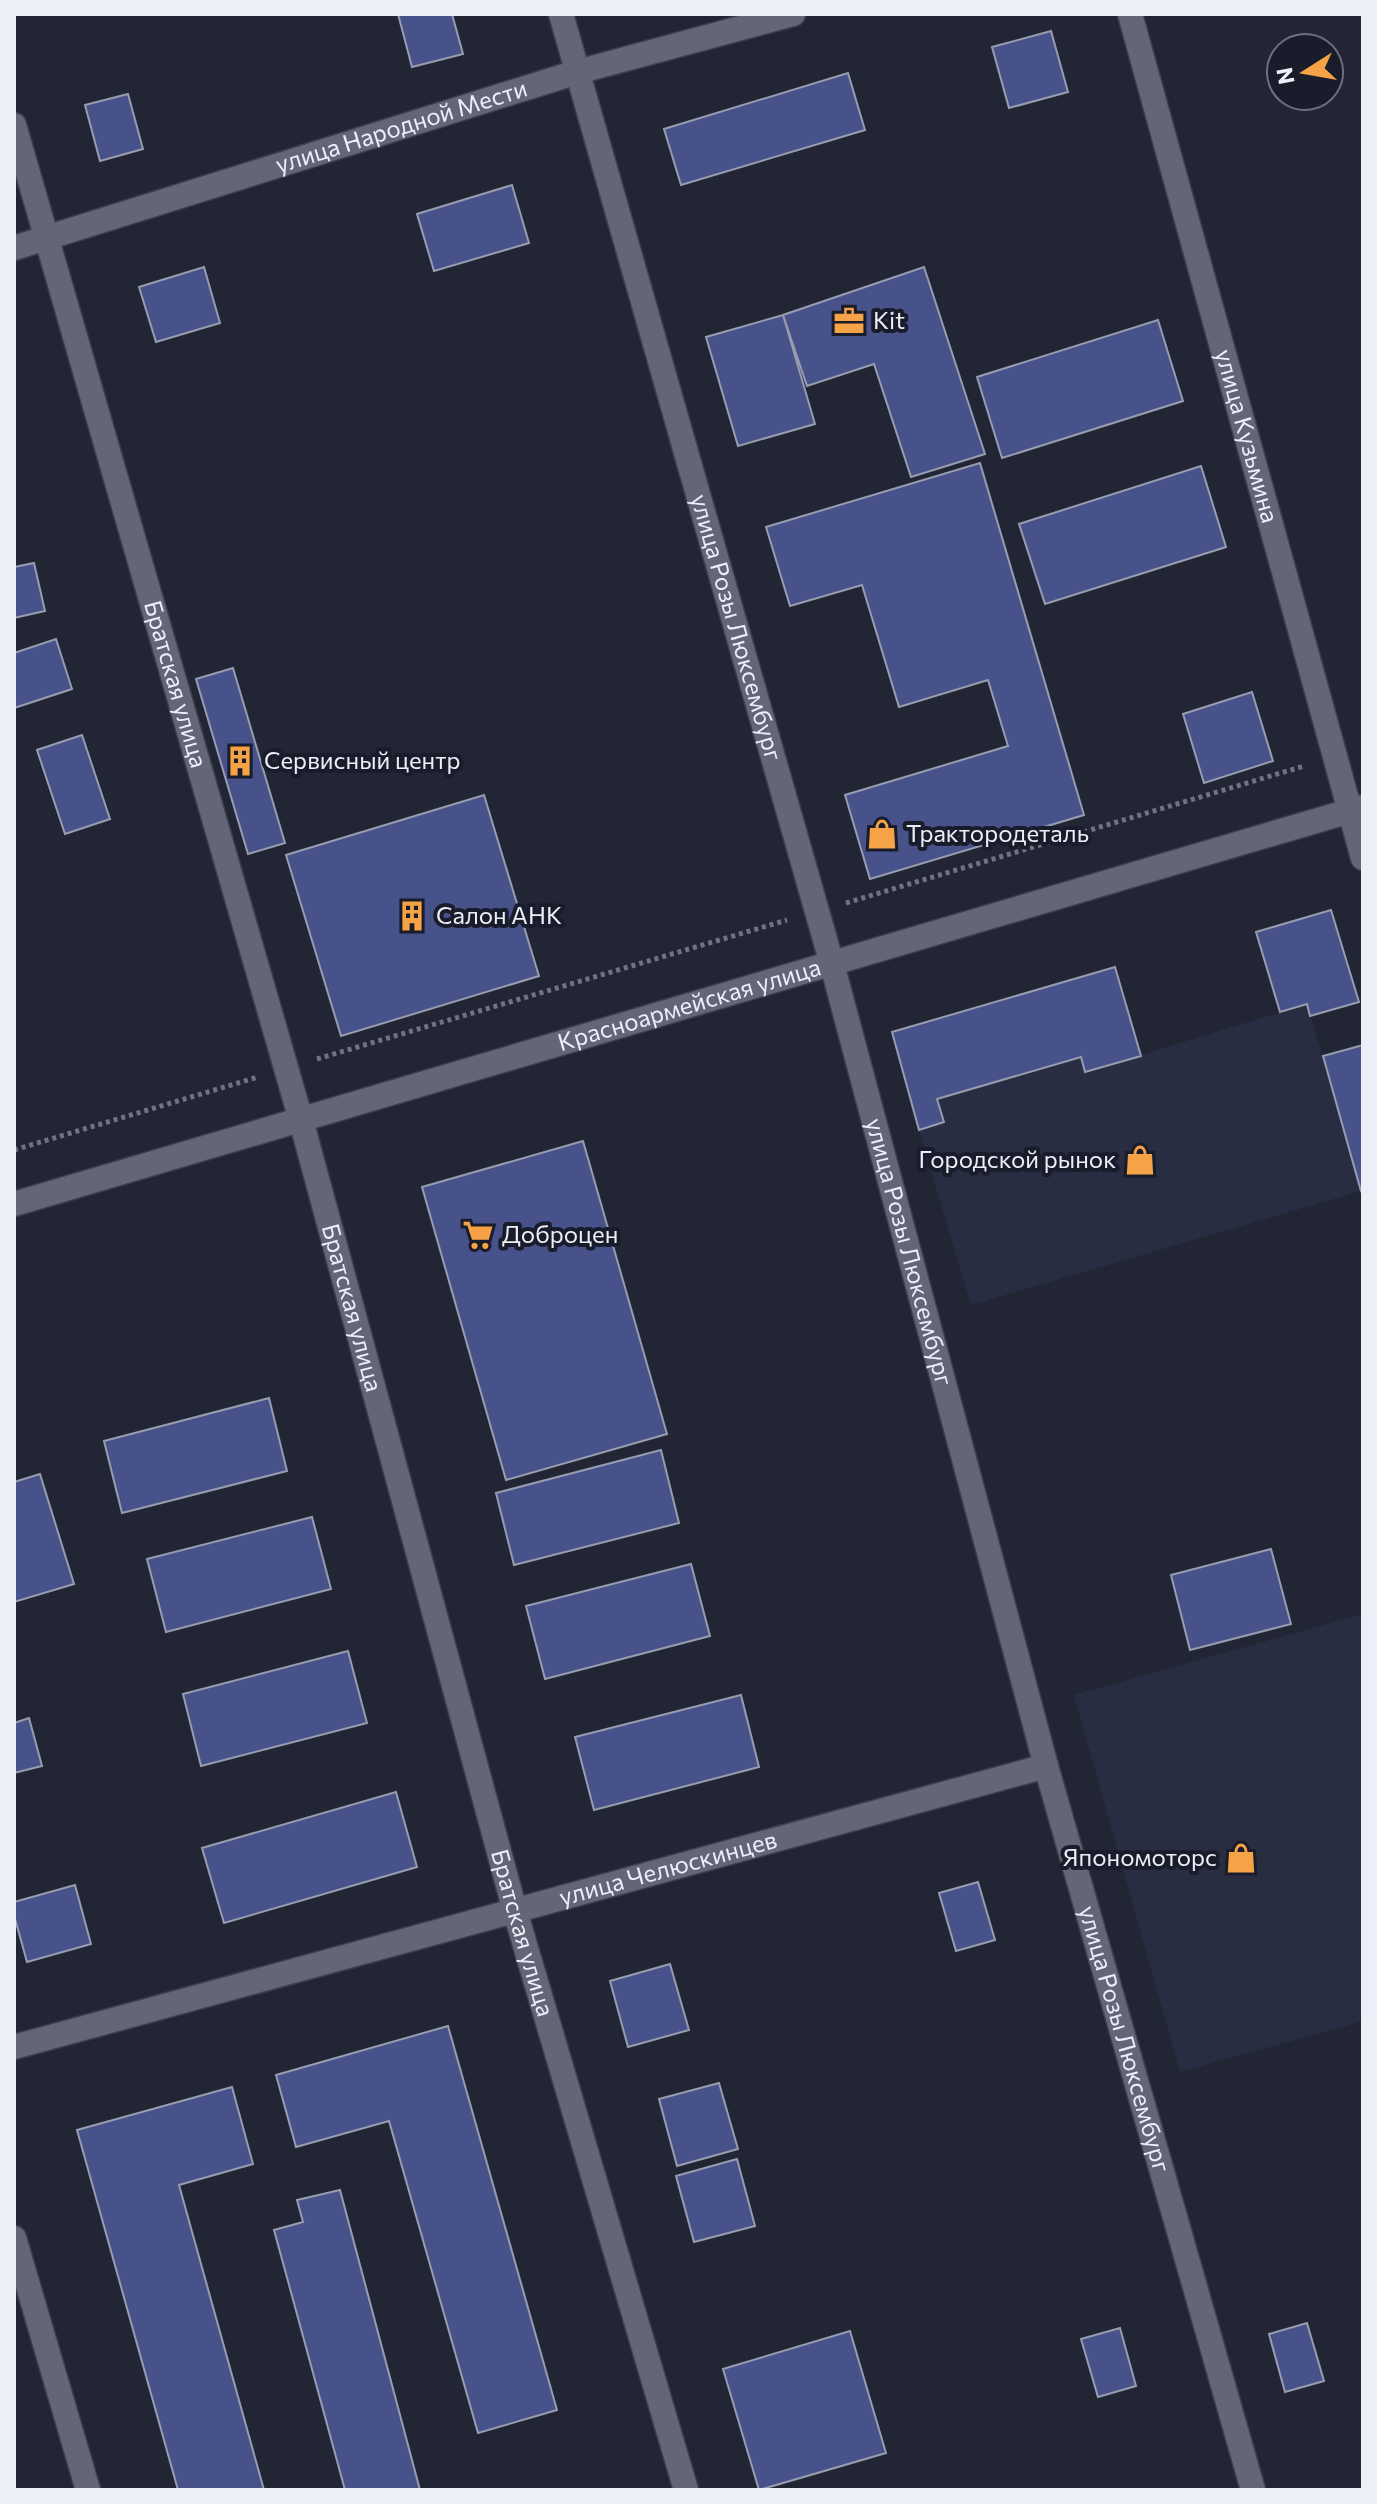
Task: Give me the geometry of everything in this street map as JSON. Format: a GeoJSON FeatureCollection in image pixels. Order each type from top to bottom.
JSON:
{"type":"FeatureCollection","features":[{"type":"Feature","properties":{"kind":"street","name":"улица Розы Люксембург"},"geometry":{"type":"LineString","coordinates":[[561,14],[832,964],[1046,1766],[1253,2490]]}},
{"type":"Feature","properties":{"kind":"street","name":"улица Народной Мести"},"geometry":{"type":"LineString","coordinates":[[14,248],[577,72],[793,14]]}},
{"type":"Feature","properties":{"kind":"street","name":"улица Кузьмина"},"geometry":{"type":"LineString","coordinates":[[1130,14],[1334,758],[1356,809],[1363,858]]}},
{"type":"Feature","properties":{"kind":"street","name":"Братская улица"},"geometry":{"type":"LineString","coordinates":[[14,125],[301,1120],[515,1911],[686,2490]]}},
{"type":"Feature","properties":{"kind":"street","name":"Красноармейская улица"},"geometry":{"type":"LineString","coordinates":[[14,1204],[1356,809]]}},
{"type":"Feature","properties":{"kind":"street","name":"улица Челюскинцев"},"geometry":{"type":"LineString","coordinates":[[14,2047],[1046,1766]]}},
{"type":"Feature","properties":{"kind":"street"},"geometry":{"type":"LineString","coordinates":[[14,2238],[88,2490]]}},
{"type":"Feature","properties":{"kind":"path"},"geometry":{"type":"LineString","coordinates":[[14,1150],[1334,758]]}},
{"type":"Feature","properties":{"kind":"shaded area","name":"Городской рынок"},"geometry":{"type":"Polygon","coordinates":[[[1307,1004],[1361,1191],[971,1305],[919,1130],[944,1122],[937,1099],[1081,1057],[1086,1072],[1307,1004]]]}},
{"type":"Feature","properties":{"kind":"shaded area","name":"Япономоторс"},"geometry":{"type":"Polygon","coordinates":[[[1363,1614],[1363,2021],[1180,2072],[1074,1695],[1363,1614]]]}},
{"type":"Feature","properties":{"kind":"building"},"geometry":{"type":"Polygon","coordinates":[[[398,14],[452,14],[463,54],[412,67],[398,14]]]}},
{"type":"Feature","properties":{"kind":"building"},"geometry":{"type":"Polygon","coordinates":[[[1051,31],[1068,92],[1009,108],[992,47],[1051,31]]]}},
{"type":"Feature","properties":{"kind":"building"},"geometry":{"type":"Polygon","coordinates":[[[848,73],[865,130],[681,185],[664,129],[848,73]]]}},
{"type":"Feature","properties":{"kind":"building"},"geometry":{"type":"Polygon","coordinates":[[[128,94],[143,149],[100,161],[85,105],[128,94]]]}},
{"type":"Feature","properties":{"kind":"building"},"geometry":{"type":"Polygon","coordinates":[[[512,185],[529,243],[434,271],[417,214],[512,185]]]}},
{"type":"Feature","properties":{"kind":"building"},"geometry":{"type":"Polygon","coordinates":[[[204,267],[220,323],[156,342],[139,287],[204,267]]]}},
{"type":"Feature","properties":{"kind":"building"},"geometry":{"type":"Polygon","coordinates":[[[924,267],[985,454],[911,477],[874,364],[807,386],[783,315],[924,267]]]}},
{"type":"Feature","properties":{"kind":"building"},"geometry":{"type":"Polygon","coordinates":[[[783,315],[815,424],[738,446],[706,337],[783,315]]]}},
{"type":"Feature","properties":{"kind":"building"},"geometry":{"type":"Polygon","coordinates":[[[1158,320],[1183,401],[1002,458],[977,377],[1158,320]]]}},
{"type":"Feature","properties":{"kind":"building"},"geometry":{"type":"Polygon","coordinates":[[[980,463],[1084,815],[870,879],[845,795],[1008,746],[988,680],[899,707],[862,585],[790,606],[766,527],[980,463]]]}},
{"type":"Feature","properties":{"kind":"building"},"geometry":{"type":"Polygon","coordinates":[[[1201,466],[1226,547],[1045,604],[1019,524],[1201,466]]]}},
{"type":"Feature","properties":{"kind":"building"},"geometry":{"type":"Polygon","coordinates":[[[34,563],[45,611],[14,618],[14,567],[34,563]]]}},
{"type":"Feature","properties":{"kind":"building"},"geometry":{"type":"Polygon","coordinates":[[[56,639],[72,689],[14,708],[14,653],[56,639]]]}},
{"type":"Feature","properties":{"kind":"building","name":"Сервисный центр"},"geometry":{"type":"Polygon","coordinates":[[[233,668],[285,843],[248,854],[196,679],[233,668]]]}},
{"type":"Feature","properties":{"kind":"building"},"geometry":{"type":"Polygon","coordinates":[[[1252,692],[1273,761],[1204,783],[1183,714],[1252,692]]]}},
{"type":"Feature","properties":{"kind":"building"},"geometry":{"type":"Polygon","coordinates":[[[82,735],[110,819],[65,834],[37,750],[82,735]]]}},
{"type":"Feature","properties":{"kind":"building","name":"Салон АНК"},"geometry":{"type":"Polygon","coordinates":[[[484,795],[539,976],[341,1036],[286,855],[484,795]]]}},
{"type":"Feature","properties":{"kind":"building"},"geometry":{"type":"Polygon","coordinates":[[[1331,910],[1359,1002],[1310,1016],[1307,1004],[1280,1012],[1256,932],[1331,910]]]}},
{"type":"Feature","properties":{"kind":"building"},"geometry":{"type":"Polygon","coordinates":[[[1115,967],[1141,1056],[1085,1072],[1081,1057],[937,1099],[944,1122],[919,1130],[892,1032],[1115,967]]]}},
{"type":"Feature","properties":{"kind":"building"},"geometry":{"type":"Polygon","coordinates":[[[1363,1045],[1363,1190],[1361,1191],[1323,1056],[1363,1045]]]}},
{"type":"Feature","properties":{"kind":"building"},"geometry":{"type":"Polygon","coordinates":[[[583,1141],[667,1434],[506,1480],[422,1187],[583,1141]]]}},
{"type":"Feature","properties":{"kind":"building"},"geometry":{"type":"Polygon","coordinates":[[[269,1398],[287,1471],[122,1513],[104,1441],[269,1398]]]}},
{"type":"Feature","properties":{"kind":"building"},"geometry":{"type":"Polygon","coordinates":[[[661,1450],[679,1523],[514,1565],[496,1493],[661,1450]]]}},
{"type":"Feature","properties":{"kind":"building"},"geometry":{"type":"Polygon","coordinates":[[[40,1474],[74,1584],[14,1602],[14,1482],[40,1474]]]}},
{"type":"Feature","properties":{"kind":"building"},"geometry":{"type":"Polygon","coordinates":[[[312,1517],[331,1589],[166,1632],[147,1559],[312,1517]]]}},
{"type":"Feature","properties":{"kind":"building"},"geometry":{"type":"Polygon","coordinates":[[[1271,1549],[1291,1624],[1190,1650],[1171,1575],[1271,1549]]]}},
{"type":"Feature","properties":{"kind":"building"},"geometry":{"type":"Polygon","coordinates":[[[691,1564],[710,1636],[545,1679],[526,1606],[691,1564]]]}},
{"type":"Feature","properties":{"kind":"building"},"geometry":{"type":"Polygon","coordinates":[[[348,1651],[367,1723],[201,1766],[183,1694],[348,1651]]]}},
{"type":"Feature","properties":{"kind":"building"},"geometry":{"type":"Polygon","coordinates":[[[741,1695],[759,1767],[594,1810],[575,1737],[741,1695]]]}},
{"type":"Feature","properties":{"kind":"building"},"geometry":{"type":"Polygon","coordinates":[[[29,1718],[42,1766],[14,1773],[14,1723],[29,1718]]]}},
{"type":"Feature","properties":{"kind":"building"},"geometry":{"type":"Polygon","coordinates":[[[396,1792],[417,1867],[224,1923],[202,1848],[396,1792]]]}},
{"type":"Feature","properties":{"kind":"building"},"geometry":{"type":"Polygon","coordinates":[[[978,1882],[995,1940],[956,1951],[939,1893],[978,1882]]]}},
{"type":"Feature","properties":{"kind":"building"},"geometry":{"type":"Polygon","coordinates":[[[75,1885],[91,1944],[27,1962],[14,1915],[14,1902],[75,1885]]]}},
{"type":"Feature","properties":{"kind":"building"},"geometry":{"type":"Polygon","coordinates":[[[670,1964],[689,2030],[628,2047],[610,1981],[670,1964]]]}},
{"type":"Feature","properties":{"kind":"building"},"geometry":{"type":"Polygon","coordinates":[[[448,2026],[557,2410],[478,2433],[389,2121],[296,2147],[276,2075],[448,2026]]]}},
{"type":"Feature","properties":{"kind":"building"},"geometry":{"type":"Polygon","coordinates":[[[719,2083],[738,2149],[677,2166],[659,2099],[719,2083]]]}},
{"type":"Feature","properties":{"kind":"building"},"geometry":{"type":"Polygon","coordinates":[[[232,2087],[253,2164],[179,2185],[264,2490],[178,2490],[77,2130],[232,2087]]]}},
{"type":"Feature","properties":{"kind":"building"},"geometry":{"type":"Polygon","coordinates":[[[737,2159],[755,2226],[694,2242],[676,2176],[737,2159]]]}},
{"type":"Feature","properties":{"kind":"building"},"geometry":{"type":"Polygon","coordinates":[[[340,2190],[420,2490],[345,2490],[274,2230],[303,2222],[297,2200],[340,2190]]]}},
{"type":"Feature","properties":{"kind":"building"},"geometry":{"type":"Polygon","coordinates":[[[1307,2323],[1324,2381],[1285,2392],[1269,2334],[1307,2323]]]}},
{"type":"Feature","properties":{"kind":"building"},"geometry":{"type":"Polygon","coordinates":[[[1120,2328],[1136,2386],[1098,2397],[1081,2339],[1120,2328]]]}},
{"type":"Feature","properties":{"kind":"building"},"geometry":{"type":"Polygon","coordinates":[[[850,2331],[886,2453],[759,2490],[723,2369],[850,2331]]]}},
{"type":"Feature","properties":{"kind":"place","name":"Kit"},"geometry":{"type":"Point","coordinates":[849,321]}},
{"type":"Feature","properties":{"kind":"place","name":"Сервисный центр"},"geometry":{"type":"Point","coordinates":[240,761]}},
{"type":"Feature","properties":{"kind":"place","name":"Трактородеталь"},"geometry":{"type":"Point","coordinates":[882,834]}},
{"type":"Feature","properties":{"kind":"place","name":"Салон АНК"},"geometry":{"type":"Point","coordinates":[412,916]}},
{"type":"Feature","properties":{"kind":"place","name":"Городской рынок"},"geometry":{"type":"Point","coordinates":[1140,1160]}},
{"type":"Feature","properties":{"kind":"place","name":"Доброцен"},"geometry":{"type":"Point","coordinates":[478,1235]}},
{"type":"Feature","properties":{"kind":"place","name":"Япономоторс"},"geometry":{"type":"Point","coordinates":[1241,1858]}}]}
